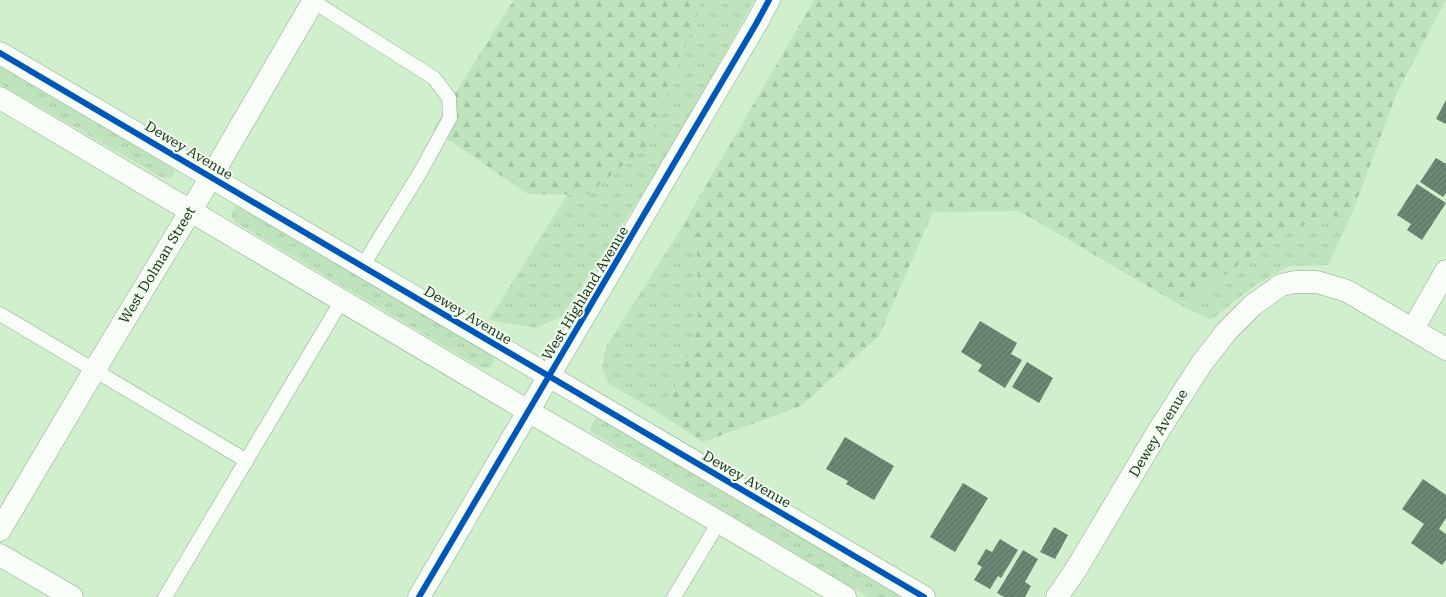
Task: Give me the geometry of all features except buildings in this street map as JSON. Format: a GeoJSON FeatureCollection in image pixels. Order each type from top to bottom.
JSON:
{"type":"FeatureCollection","features":[{"type":"Feature","properties":{"kind":"street","name":"West Dolman Street"},"geometry":{"type":"LineString","coordinates":[[0,530],[94,370],[211,177],[312,0]]}},
{"type":"Feature","properties":{"kind":"street","name":"West Highland Avenue"},"geometry":{"type":"LineString","coordinates":[[419,597],[615,266],[769,0]]}},
{"type":"Feature","properties":{"kind":"street","name":"Dewey Avenue"},"geometry":{"type":"LineString","coordinates":[[0,53],[924,597]]}},
{"type":"Feature","properties":{"kind":"street"},"geometry":{"type":"LineString","coordinates":[[0,98],[845,597]]}},
{"type":"Feature","properties":{"kind":"street"},"geometry":{"type":"LineString","coordinates":[[1446,271],[1413,329],[1446,349]]}},
{"type":"Feature","properties":{"kind":"street","name":"Dewey Avenue"},"geometry":{"type":"LineString","coordinates":[[1057,597],[1075,571],[1159,430],[1202,362],[1227,331],[1253,305],[1280,285],[1295,282],[1317,282],[1347,291],[1413,329]]}},
{"type":"Feature","properties":{"kind":"street"},"geometry":{"type":"LineString","coordinates":[[0,555],[72,597]]}},
{"type":"Feature","properties":{"kind":"lane"},"geometry":{"type":"LineString","coordinates":[[312,0],[434,78],[449,98],[450,118],[421,171],[362,267]]}},
{"type":"Feature","properties":{"kind":"lane"},"geometry":{"type":"LineString","coordinates":[[165,597],[342,300]]}},
{"type":"Feature","properties":{"kind":"lane"},"geometry":{"type":"LineString","coordinates":[[0,314],[247,461]]}},
{"type":"Feature","properties":{"kind":"lane"},"geometry":{"type":"LineString","coordinates":[[674,597],[719,522]]}},
{"type":"Feature","properties":{"kind":"green space"},"geometry":{"type":"Polygon","coordinates":[[[514,0],[701,0],[696,18],[647,145],[587,195],[528,194],[433,129],[514,0]]]}},
{"type":"Feature","properties":{"kind":"green space"},"geometry":{"type":"Polygon","coordinates":[[[701,0],[754,0],[675,144],[562,316],[536,328],[489,320],[567,195],[587,195],[696,18],[701,0]]]}},
{"type":"Feature","properties":{"kind":"green space"},"geometry":{"type":"Polygon","coordinates":[[[814,0],[1446,0],[1398,90],[1353,211],[1287,230],[1182,306],[1019,211],[933,212],[879,336],[801,406],[703,442],[664,416],[698,327],[697,253],[682,227],[814,0]]]}},
{"type":"Feature","properties":{"kind":"green space"},"geometry":{"type":"Polygon","coordinates":[[[0,63],[170,164],[175,172],[171,178],[161,177],[0,84],[0,63]]]}},
{"type":"Feature","properties":{"kind":"green space"},"geometry":{"type":"Polygon","coordinates":[[[235,206],[245,207],[491,352],[494,359],[491,367],[481,368],[235,222],[231,215],[235,206]]]}},
{"type":"Feature","properties":{"kind":"green space"},"geometry":{"type":"Polygon","coordinates":[[[1353,211],[1328,265],[1289,266],[1255,285],[1211,320],[1182,306],[1287,230],[1353,211]]]}},
{"type":"Feature","properties":{"kind":"green space"},"geometry":{"type":"Polygon","coordinates":[[[682,227],[697,253],[698,327],[664,416],[608,383],[602,367],[606,347],[682,227]]]}},
{"type":"Feature","properties":{"kind":"green space"},"geometry":{"type":"Polygon","coordinates":[[[599,415],[903,597],[868,597],[590,431],[593,422],[599,415]]]}},
{"type":"Feature","properties":{"kind":"cycle path"},"geometry":{"type":"LineString","coordinates":[[419,597],[672,168],[769,0]]}},
{"type":"Feature","properties":{"kind":"cycle path"},"geometry":{"type":"LineString","coordinates":[[0,53],[924,597]]}}]}
